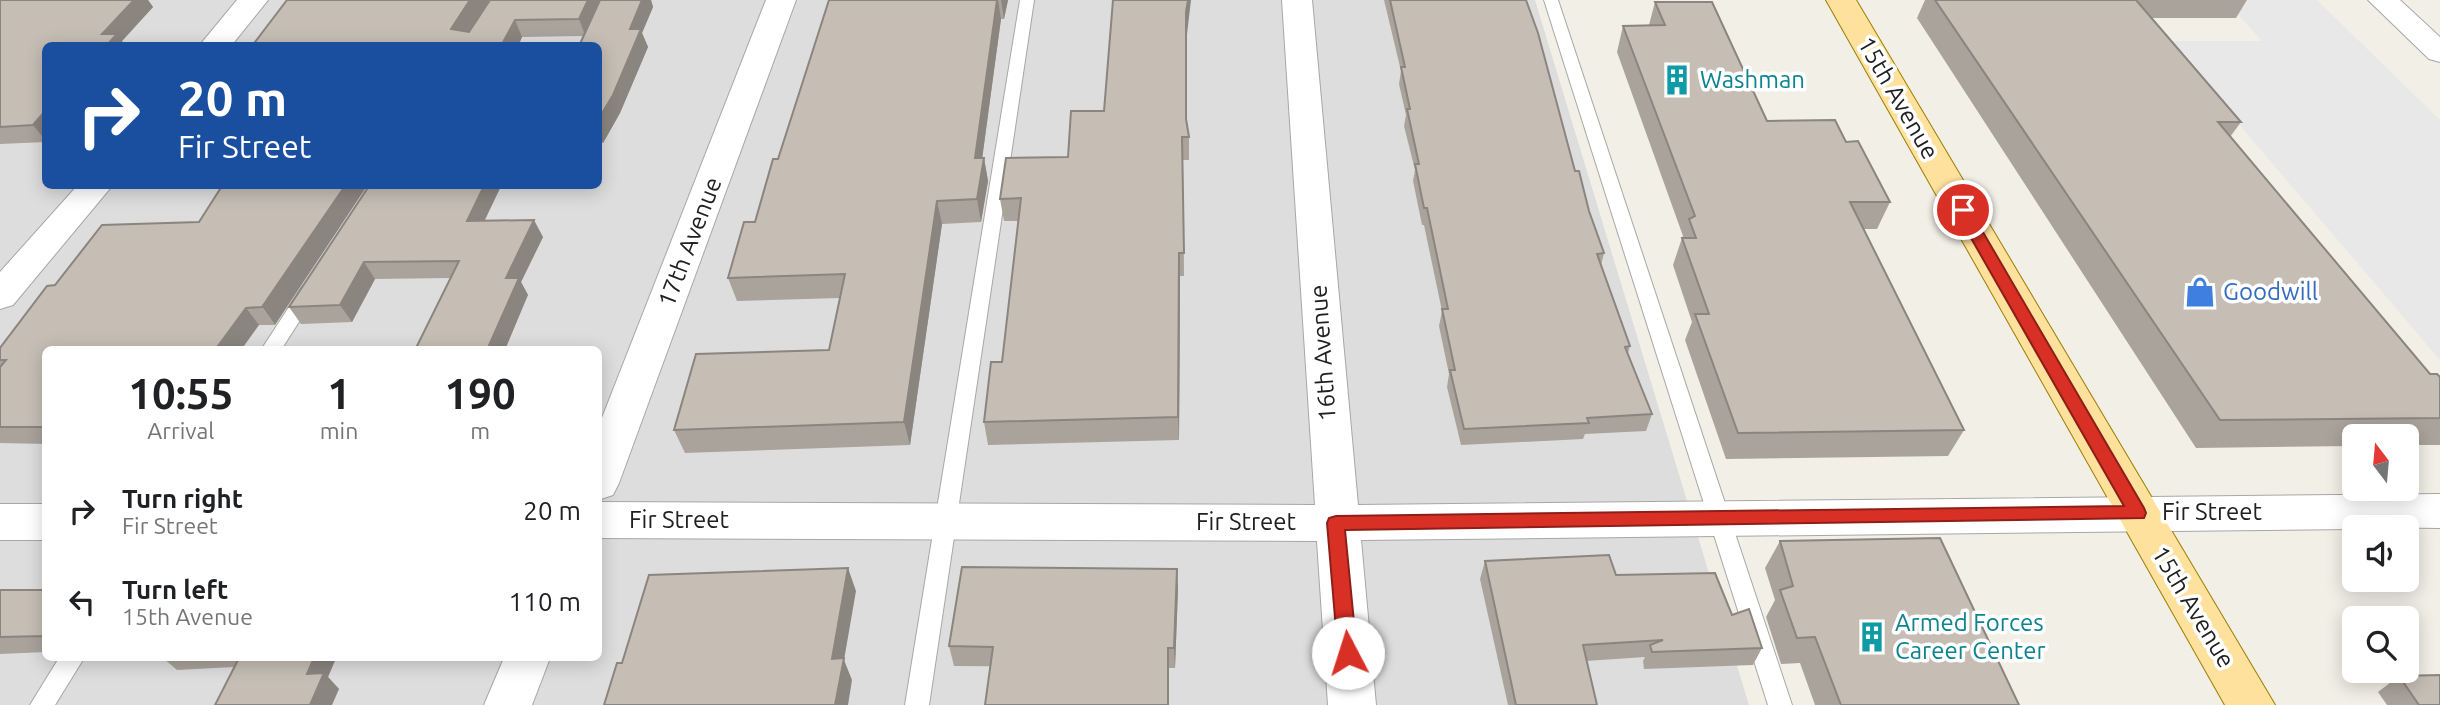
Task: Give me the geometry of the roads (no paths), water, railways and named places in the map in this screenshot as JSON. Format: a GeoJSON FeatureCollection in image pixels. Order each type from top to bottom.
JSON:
{"type":"FeatureCollection","features":[{"type":"Feature","properties":{"kind":"main road","name":"15th Avenue"},"geometry":{"type":"LineString","coordinates":[[1842,0],[2251,705]]}},
{"type":"Feature","properties":{"kind":"street"},"geometry":{"type":"LineString","coordinates":[[217,42],[253,0]]}},
{"type":"Feature","properties":{"kind":"street","name":"17th Avenue"},"geometry":{"type":"LineString","coordinates":[[602,472],[781,0]]}},
{"type":"Feature","properties":{"kind":"street","name":"16th Avenue"},"geometry":{"type":"LineString","coordinates":[[1297,0],[1352,705]]}},
{"type":"Feature","properties":{"kind":"street"},"geometry":{"type":"LineString","coordinates":[[2383,0],[2440,53]]}},
{"type":"Feature","properties":{"kind":"street"},"geometry":{"type":"LineString","coordinates":[[0,296],[91,189]]}},
{"type":"Feature","properties":{"kind":"street","name":"Fir Street"},"geometry":{"type":"LineString","coordinates":[[602,520],[1336,523],[2440,511]]}},
{"type":"Feature","properties":{"kind":"street"},"geometry":{"type":"LineString","coordinates":[[0,522],[42,522]]}},
{"type":"Feature","properties":{"kind":"street"},"geometry":{"type":"LineString","coordinates":[[508,705],[526,661]]}},
{"type":"Feature","properties":{"kind":"lane"},"geometry":{"type":"LineString","coordinates":[[917,705],[1027,0]]}},
{"type":"Feature","properties":{"kind":"lane"},"geometry":{"type":"LineString","coordinates":[[1551,0],[1780,705]]}},
{"type":"Feature","properties":{"kind":"lane"},"geometry":{"type":"LineString","coordinates":[[274,346],[321,273]]}},
{"type":"Feature","properties":{"kind":"lane"},"geometry":{"type":"LineString","coordinates":[[42,705],[70,661]]}},
{"type":"Feature","properties":{"kind":"place","name":"Washman"},"geometry":{"type":"Point","coordinates":[1677,80]}},
{"type":"Feature","properties":{"kind":"place","name":"Goodwill"},"geometry":{"type":"Point","coordinates":[2200,292]}},
{"type":"Feature","properties":{"kind":"place","name":"Armed Forces Career Center"},"geometry":{"type":"Point","coordinates":[1872,637]}}]}
